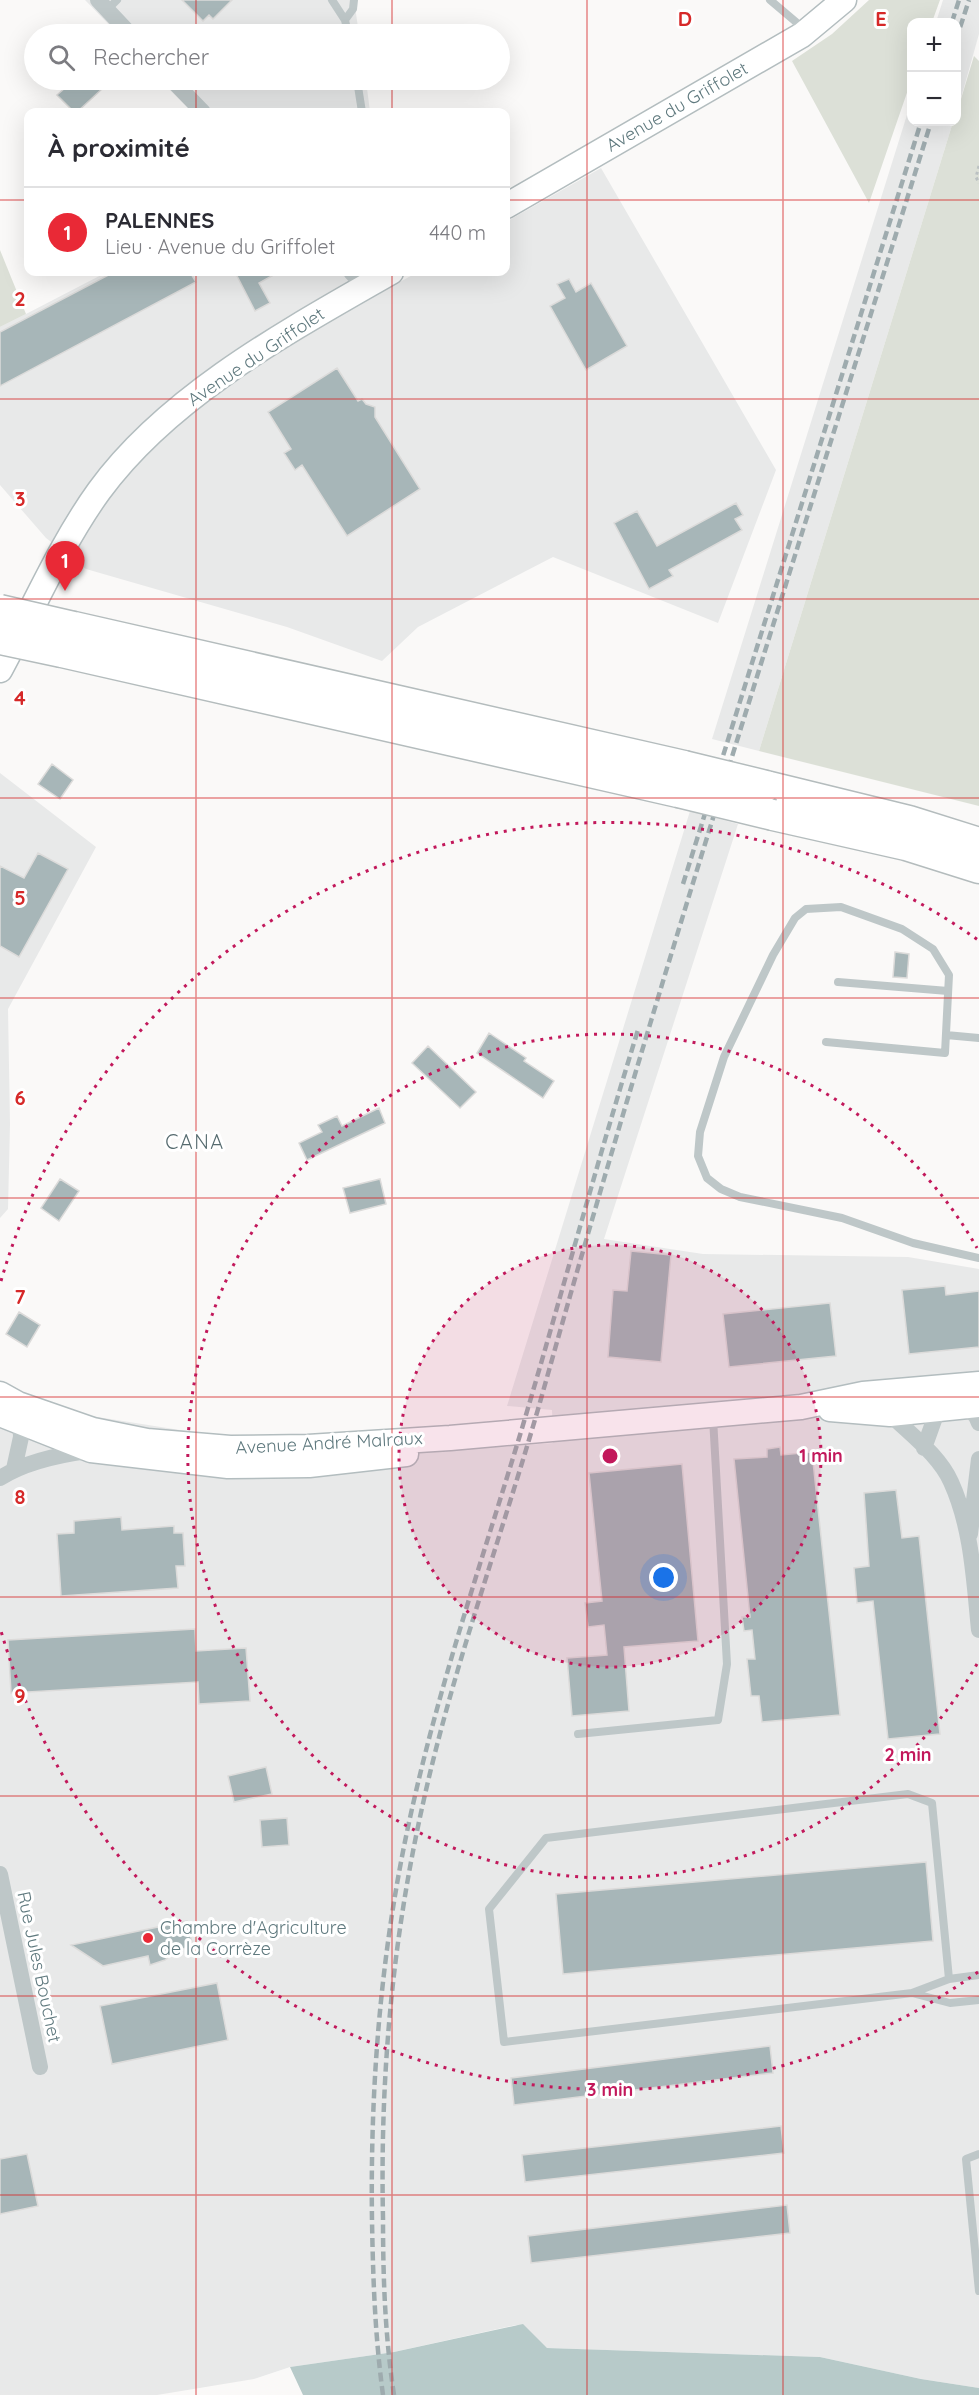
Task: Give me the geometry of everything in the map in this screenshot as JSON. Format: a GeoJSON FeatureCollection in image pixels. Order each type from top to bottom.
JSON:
{"type":"FeatureCollection","features":[{"type":"Feature","properties":{"kind":"highway"},"geometry":{"type":"LineString","coordinates":[[0,610],[68,640],[681,779],[766,786],[909,820],[979,843]]}},
{"type":"Feature","properties":{"kind":"highway"},"geometry":{"type":"LineString","coordinates":[[0,639],[68,640]]}},
{"type":"Feature","properties":{"kind":"highway"},"geometry":{"type":"LineString","coordinates":[[681,779],[773,815],[906,845],[979,867]]}},
{"type":"Feature","properties":{"kind":"street","name":"Avenue du Griffolet"},"geometry":{"type":"LineString","coordinates":[[510,204],[802,35],[844,0]]}},
{"type":"Feature","properties":{"kind":"street"},"geometry":{"type":"LineString","coordinates":[[107,3],[123,24]]}},
{"type":"Feature","properties":{"kind":"street"},"geometry":{"type":"LineString","coordinates":[[182,90],[199,108]]}},
{"type":"Feature","properties":{"kind":"street","name":"Avenue du Griffolet"},"geometry":{"type":"LineString","coordinates":[[0,670],[89,507],[128,457],[190,400],[243,361],[373,276]]}},
{"type":"Feature","properties":{"kind":"street","name":"Avenue André Malraux"},"geometry":{"type":"LineString","coordinates":[[7,1412],[147,1441],[230,1448],[308,1447],[450,1438],[801,1407],[863,1395],[979,1384]]}},
{"type":"Feature","properties":{"kind":"street","name":"Avenue André Malraux"},"geometry":{"type":"LineString","coordinates":[[904,1391],[965,1406]]}},
{"type":"Feature","properties":{"kind":"street"},"geometry":{"type":"LineString","coordinates":[[924,1448],[965,1406]]}},
{"type":"Feature","properties":{"kind":"street","name":"Avenue André Malraux"},"geometry":{"type":"LineString","coordinates":[[801,1407],[890,1414],[965,1406]]}},
{"type":"Feature","properties":{"kind":"street"},"geometry":{"type":"LineString","coordinates":[[7,1412],[7,1474],[66,1454],[91,1450]]}},
{"type":"Feature","properties":{"kind":"street","name":"Avenue André Malraux"},"geometry":{"type":"LineString","coordinates":[[7,1412],[91,1450],[228,1466],[309,1465],[403,1455],[450,1438]]}},
{"type":"Feature","properties":{"kind":"street"},"geometry":{"type":"LineString","coordinates":[[890,1414],[924,1448],[951,1481],[969,1541],[979,1630]]}},
{"type":"Feature","properties":{"kind":"street"},"geometry":{"type":"LineString","coordinates":[[969,1541],[979,1459]]}},
{"type":"Feature","properties":{"kind":"street","name":"Rue Jules Bouchet"},"geometry":{"type":"LineString","coordinates":[[0,1875],[40,2067]]}},
{"type":"Feature","properties":{"kind":"lane"},"geometry":{"type":"LineString","coordinates":[[332,0],[346,24]]}},
{"type":"Feature","properties":{"kind":"lane"},"geometry":{"type":"LineString","coordinates":[[345,20],[353,9],[354,0]]}},
{"type":"Feature","properties":{"kind":"lane"},"geometry":{"type":"LineString","coordinates":[[770,0],[796,22],[802,35]]}},
{"type":"Feature","properties":{"kind":"lane"},"geometry":{"type":"LineString","coordinates":[[359,90],[361,108]]}},
{"type":"Feature","properties":{"kind":"lane"},"geometry":{"type":"LineString","coordinates":[[826,1042],[945,1053],[949,975],[933,949],[902,929],[842,907],[806,909],[795,918],[772,955],[724,1057],[700,1132],[698,1156],[707,1178],[721,1189],[740,1197],[842,1218],[914,1243],[979,1258]]}},
{"type":"Feature","properties":{"kind":"lane"},"geometry":{"type":"LineString","coordinates":[[838,982],[948,991]]}},
{"type":"Feature","properties":{"kind":"lane"},"geometry":{"type":"LineString","coordinates":[[946,1035],[979,1038]]}},
{"type":"Feature","properties":{"kind":"lane"},"geometry":{"type":"LineString","coordinates":[[578,1734],[718,1720],[727,1664],[713,1415]]}},
{"type":"Feature","properties":{"kind":"lane"},"geometry":{"type":"LineString","coordinates":[[955,1495],[976,1494]]}},
{"type":"Feature","properties":{"kind":"lane"},"geometry":{"type":"LineString","coordinates":[[949,1979],[932,1803],[908,1794],[546,1838],[489,1909],[504,2042],[912,1993],[949,1979],[979,1975]]}},
{"type":"Feature","properties":{"kind":"lane"},"geometry":{"type":"LineString","coordinates":[[912,1993],[950,2003],[979,2000]]}},
{"type":"Feature","properties":{"kind":"lane"},"geometry":{"type":"LineString","coordinates":[[979,2154],[966,2159],[979,2291]]}},
{"type":"Feature","properties":{"kind":"path"},"geometry":{"type":"LineString","coordinates":[[979,166],[976,177],[979,183]]}},
{"type":"Feature","properties":{"kind":"shaded area"},"geometry":{"type":"Polygon","coordinates":[[[85,0],[354,0],[358,24],[108,24],[85,0]]]}},
{"type":"Feature","properties":{"kind":"shaded area"},"geometry":{"type":"Polygon","coordinates":[[[869,0],[940,0],[933,18],[907,18],[907,93],[869,203],[792,61],[832,34],[869,0]]]}},
{"type":"Feature","properties":{"kind":"shaded area"},"geometry":{"type":"Polygon","coordinates":[[[943,0],[979,0],[979,34],[961,98],[961,18],[937,18],[943,0]]]}},
{"type":"Feature","properties":{"kind":"shaded area"},"geometry":{"type":"Polygon","coordinates":[[[974,56],[979,61],[979,806],[759,751],[952,126],[961,126],[961,99],[974,56]]]}},
{"type":"Feature","properties":{"kind":"shaded area"},"geometry":{"type":"Polygon","coordinates":[[[170,90],[367,90],[370,108],[188,108],[170,90]]]}},
{"type":"Feature","properties":{"kind":"shaded area"},"geometry":{"type":"Polygon","coordinates":[[[907,115],[907,126],[952,126],[759,751],[712,739],[907,115]]]}},
{"type":"Feature","properties":{"kind":"shaded area"},"geometry":{"type":"Polygon","coordinates":[[[601,168],[776,470],[718,623],[553,557],[418,627],[382,661],[287,627],[86,569],[46,538],[0,485],[0,327],[99,276],[395,276],[396,284],[411,276],[510,276],[510,220],[601,168]]]}},
{"type":"Feature","properties":{"kind":"shaded area"},"geometry":{"type":"Polygon","coordinates":[[[0,250],[26,314],[0,327],[0,250]]]}},
{"type":"Feature","properties":{"kind":"shaded area"},"geometry":{"type":"Polygon","coordinates":[[[0,773],[96,847],[8,1009],[10,1124],[8,1209],[0,1218],[0,773]]]}},
{"type":"Feature","properties":{"kind":"shaded area"},"geometry":{"type":"Polygon","coordinates":[[[690,811],[738,824],[604,1239],[703,1254],[908,1257],[979,1269],[979,2388],[921,2379],[820,2357],[547,2348],[516,2325],[394,2352],[290,2367],[254,2379],[157,2395],[0,2395],[0,1384],[72,1413],[256,1442],[506,1421],[498,1447],[553,1443],[552,1410],[507,1406],[690,811]]]}},
{"type":"Feature","properties":{"kind":"shaded area"},"geometry":{"type":"Polygon","coordinates":[[[523,2324],[547,2348],[820,2357],[921,2379],[979,2388],[979,2395],[303,2395],[290,2367],[394,2352],[523,2324]]]}},
{"type":"Feature","properties":{"kind":"building"},"geometry":{"type":"Polygon","coordinates":[[[182,0],[232,0],[213,19],[209,15],[203,21],[182,0]]]}},
{"type":"Feature","properties":{"kind":"building"},"geometry":{"type":"Polygon","coordinates":[[[63,90],[101,90],[81,108],[70,108],[57,95],[63,90]]]}},
{"type":"Feature","properties":{"kind":"building"},"geometry":{"type":"Polygon","coordinates":[[[106,276],[192,276],[196,282],[0,386],[0,332],[106,276]]]}},
{"type":"Feature","properties":{"kind":"building"},"geometry":{"type":"Polygon","coordinates":[[[237,276],[272,276],[259,283],[270,303],[255,311],[237,276]]]}},
{"type":"Feature","properties":{"kind":"building"},"geometry":{"type":"Polygon","coordinates":[[[569,279],[576,292],[591,283],[627,346],[586,370],[550,306],[565,298],[557,284],[569,279]]]}},
{"type":"Feature","properties":{"kind":"building"},"geometry":{"type":"Polygon","coordinates":[[[337,368],[358,401],[362,399],[366,404],[375,407],[375,417],[420,489],[347,536],[302,465],[295,470],[284,453],[291,449],[268,412],[337,368]]]}},
{"type":"Feature","properties":{"kind":"building"},"geometry":{"type":"Polygon","coordinates":[[[736,503],[743,515],[735,519],[742,530],[669,570],[673,576],[649,589],[614,523],[637,511],[657,546],[736,503]]]}},
{"type":"Feature","properties":{"kind":"building"},"geometry":{"type":"Polygon","coordinates":[[[52,764],[73,780],[60,799],[38,784],[52,764]]]}},
{"type":"Feature","properties":{"kind":"building"},"geometry":{"type":"Polygon","coordinates":[[[38,853],[68,869],[19,957],[0,946],[0,866],[24,878],[38,853]]]}},
{"type":"Feature","properties":{"kind":"building"},"geometry":{"type":"Polygon","coordinates":[[[895,952],[909,954],[907,978],[893,977],[895,952]]]}},
{"type":"Feature","properties":{"kind":"building"},"geometry":{"type":"Polygon","coordinates":[[[489,1033],[526,1058],[524,1061],[554,1081],[543,1098],[477,1053],[489,1033]]]}},
{"type":"Feature","properties":{"kind":"building"},"geometry":{"type":"Polygon","coordinates":[[[428,1046],[476,1092],[460,1108],[412,1063],[428,1046]]]}},
{"type":"Feature","properties":{"kind":"building"},"geometry":{"type":"Polygon","coordinates":[[[379,1108],[385,1123],[307,1160],[299,1143],[322,1132],[318,1125],[337,1116],[342,1126],[379,1108]]]}},
{"type":"Feature","properties":{"kind":"building"},"geometry":{"type":"Polygon","coordinates":[[[60,1179],[79,1191],[59,1221],[41,1208],[60,1179]]]}},
{"type":"Feature","properties":{"kind":"building"},"geometry":{"type":"Polygon","coordinates":[[[380,1179],[386,1204],[350,1213],[343,1188],[380,1179]]]}},
{"type":"Feature","properties":{"kind":"building"},"geometry":{"type":"Polygon","coordinates":[[[631,1251],[671,1255],[661,1362],[608,1357],[613,1290],[627,1291],[631,1251]]]}},
{"type":"Feature","properties":{"kind":"building"},"geometry":{"type":"Polygon","coordinates":[[[945,1286],[946,1295],[979,1291],[979,1347],[909,1354],[902,1290],[945,1286]]]}},
{"type":"Feature","properties":{"kind":"building"},"geometry":{"type":"Polygon","coordinates":[[[830,1303],[836,1356],[729,1367],[723,1314],[830,1303]]]}},
{"type":"Feature","properties":{"kind":"building"},"geometry":{"type":"Polygon","coordinates":[[[19,1312],[40,1325],[27,1347],[6,1334],[19,1312]]]}},
{"type":"Feature","properties":{"kind":"building"},"geometry":{"type":"Polygon","coordinates":[[[780,1447],[781,1455],[812,1452],[840,1715],[762,1722],[759,1696],[751,1696],[747,1659],[755,1659],[752,1630],[744,1631],[742,1617],[750,1617],[734,1459],[767,1457],[767,1449],[780,1447]]]}},
{"type":"Feature","properties":{"kind":"building"},"geometry":{"type":"Polygon","coordinates":[[[682,1464],[698,1641],[624,1647],[629,1711],[572,1716],[567,1658],[607,1655],[604,1625],[588,1627],[585,1603],[602,1601],[589,1473],[682,1464]]]}},
{"type":"Feature","properties":{"kind":"building"},"geometry":{"type":"Polygon","coordinates":[[[896,1490],[902,1538],[919,1536],[940,1734],[888,1739],[873,1601],[857,1603],[854,1568],[869,1566],[864,1493],[896,1490]]]}},
{"type":"Feature","properties":{"kind":"building"},"geometry":{"type":"Polygon","coordinates":[[[121,1517],[122,1530],[174,1526],[174,1533],[183,1533],[185,1566],[176,1566],[178,1588],[61,1596],[57,1534],[74,1533],[74,1521],[121,1517]]]}},
{"type":"Feature","properties":{"kind":"building"},"geometry":{"type":"Polygon","coordinates":[[[195,1629],[196,1651],[246,1648],[250,1701],[199,1704],[198,1682],[11,1693],[8,1640],[195,1629]]]}},
{"type":"Feature","properties":{"kind":"building"},"geometry":{"type":"Polygon","coordinates":[[[266,1767],[272,1794],[234,1802],[228,1776],[266,1767]]]}},
{"type":"Feature","properties":{"kind":"building"},"geometry":{"type":"Polygon","coordinates":[[[287,1818],[289,1845],[262,1847],[260,1820],[287,1818]]]}},
{"type":"Feature","properties":{"kind":"building"},"geometry":{"type":"Polygon","coordinates":[[[926,1862],[933,1941],[563,1974],[556,1894],[926,1862]]]}},
{"type":"Feature","properties":{"kind":"building","name":"Chambre d'Agriculture de la Corrèze"},"geometry":{"type":"Polygon","coordinates":[[[187,1921],[193,1947],[176,1950],[165,1960],[150,1965],[148,1956],[103,1966],[71,1945],[187,1921]]]}},
{"type":"Feature","properties":{"kind":"building"},"geometry":{"type":"Polygon","coordinates":[[[217,1983],[228,2040],[112,2064],[100,2006],[217,1983]]]}},
{"type":"Feature","properties":{"kind":"building"},"geometry":{"type":"Polygon","coordinates":[[[770,2046],[773,2073],[514,2105],[511,2078],[770,2046]]]}},
{"type":"Feature","properties":{"kind":"building"},"geometry":{"type":"Polygon","coordinates":[[[781,2126],[784,2153],[525,2182],[522,2155],[781,2126]]]}},
{"type":"Feature","properties":{"kind":"building"},"geometry":{"type":"Polygon","coordinates":[[[27,2154],[38,2206],[0,2214],[0,2159],[27,2154]]]}},
{"type":"Feature","properties":{"kind":"building"},"geometry":{"type":"Polygon","coordinates":[[[787,2205],[790,2233],[531,2263],[528,2236],[787,2205]]]}},
{"type":"Feature","properties":{"kind":"railway"},"geometry":{"type":"LineString","coordinates":[[953,18],[959,0]]}},
{"type":"Feature","properties":{"kind":"railway"},"geometry":{"type":"LineString","coordinates":[[961,25],[969,0]]}},
{"type":"Feature","properties":{"kind":"railway"},"geometry":{"type":"LineString","coordinates":[[683,884],[920,126]]}},
{"type":"Feature","properties":{"kind":"railway"},"geometry":{"type":"LineString","coordinates":[[394,2395],[383,2263],[386,2063],[403,1909],[422,1808],[464,1649],[529,1440],[636,1070],[930,126]]}},
{"type":"Feature","properties":{"kind":"railway"},"geometry":{"type":"LineString","coordinates":[[383,2395],[376,2329],[373,2264],[373,2114],[380,2008],[403,1852],[425,1754],[450,1663],[520,1435],[638,1030]]}},
{"type":"Feature","properties":{"kind":"place","name":"PALENNES"},"geometry":{"type":"Point","coordinates":[65,591]}},
{"type":"Feature","properties":{"kind":"place","name":"Chambre d'Agriculture de la Corrèze"},"geometry":{"type":"Point","coordinates":[148,1938]}},
{"type":"Feature","properties":{"kind":"district","name":"CANA"},"geometry":{"type":"Point","coordinates":[195,1142]}}]}
